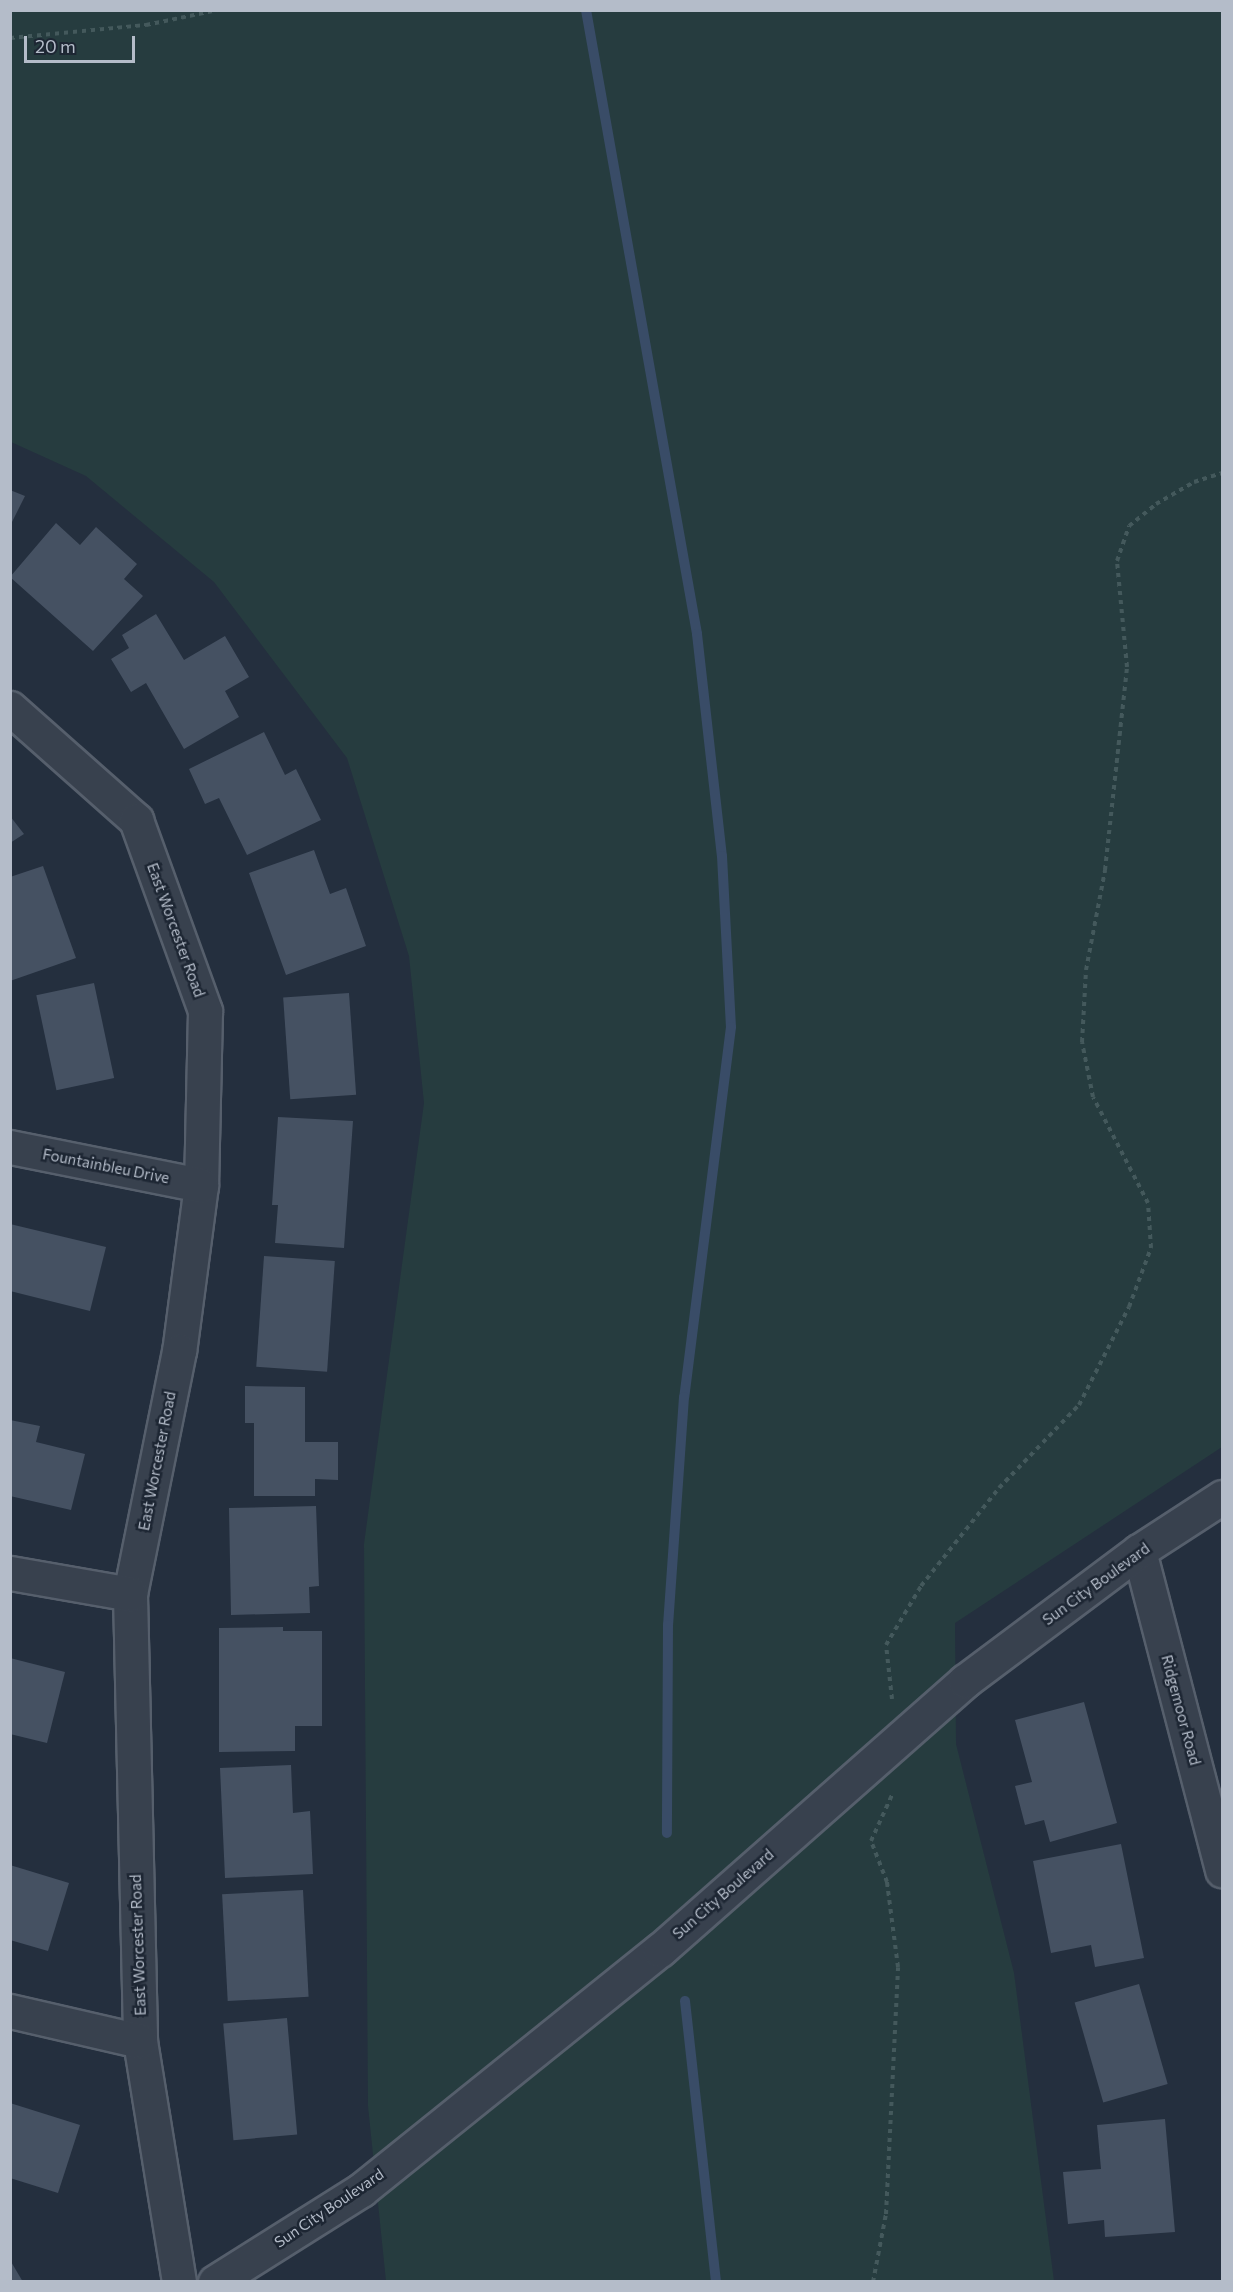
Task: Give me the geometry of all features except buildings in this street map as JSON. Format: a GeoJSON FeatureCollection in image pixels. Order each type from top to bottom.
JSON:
{"type":"FeatureCollection","features":[{"type":"Feature","properties":{"kind":"street","name":"East Worcester Road"},"geometry":{"type":"LineString","coordinates":[[10,708],[136,820],[205,1011],[201,1185],[179,1351],[130,1594],[140,2041],[179,2282]]}},
{"type":"Feature","properties":{"kind":"street","name":"Fountainbleu Drive"},"geometry":{"type":"LineString","coordinates":[[10,1147],[201,1185]]}},
{"type":"Feature","properties":{"kind":"street","name":"Sun City Boulevard"},"geometry":{"type":"LineString","coordinates":[[215,2282],[361,2190],[660,1950],[965,1681],[1139,1551],[1222,1497]]}},
{"type":"Feature","properties":{"kind":"street","name":"Ridgemoor Road"},"geometry":{"type":"LineString","coordinates":[[1139,1551],[1222,1870]]}},
{"type":"Feature","properties":{"kind":"street"},"geometry":{"type":"LineString","coordinates":[[10,1573],[130,1594]]}},
{"type":"Feature","properties":{"kind":"street"},"geometry":{"type":"LineString","coordinates":[[10,2011],[140,2041]]}},
{"type":"Feature","properties":{"kind":"path"},"geometry":{"type":"LineString","coordinates":[[10,38],[146,25],[218,10]]}},
{"type":"Feature","properties":{"kind":"path"},"geometry":{"type":"LineString","coordinates":[[873,2282],[886,2214],[898,1966],[887,1882],[871,1841],[900,1778],[886,1645],[921,1586],[999,1488],[1079,1405],[1129,1307],[1152,1248],[1148,1203],[1093,1097],[1082,1042],[1086,970],[1105,870],[1127,667],[1117,561],[1129,526],[1156,504],[1194,482],[1222,473]]}},
{"type":"Feature","properties":{"kind":"green space"},"geometry":{"type":"Polygon","coordinates":[[[11,11],[1222,11],[1222,1447],[955,1623],[956,1744],[1014,1973],[1054,2281],[386,2281],[368,2106],[364,1544],[424,1103],[409,956],[347,758],[214,582],[86,476],[11,442],[11,11]]]}},
{"type":"Feature","properties":{"kind":"waterway"},"geometry":{"type":"LineString","coordinates":[[586,10],[697,634],[722,856],[731,1027],[684,1397],[668,1625],[667,1833]]}},
{"type":"Feature","properties":{"kind":"waterway"},"geometry":{"type":"LineString","coordinates":[[685,2001],[716,2282]]}}]}
